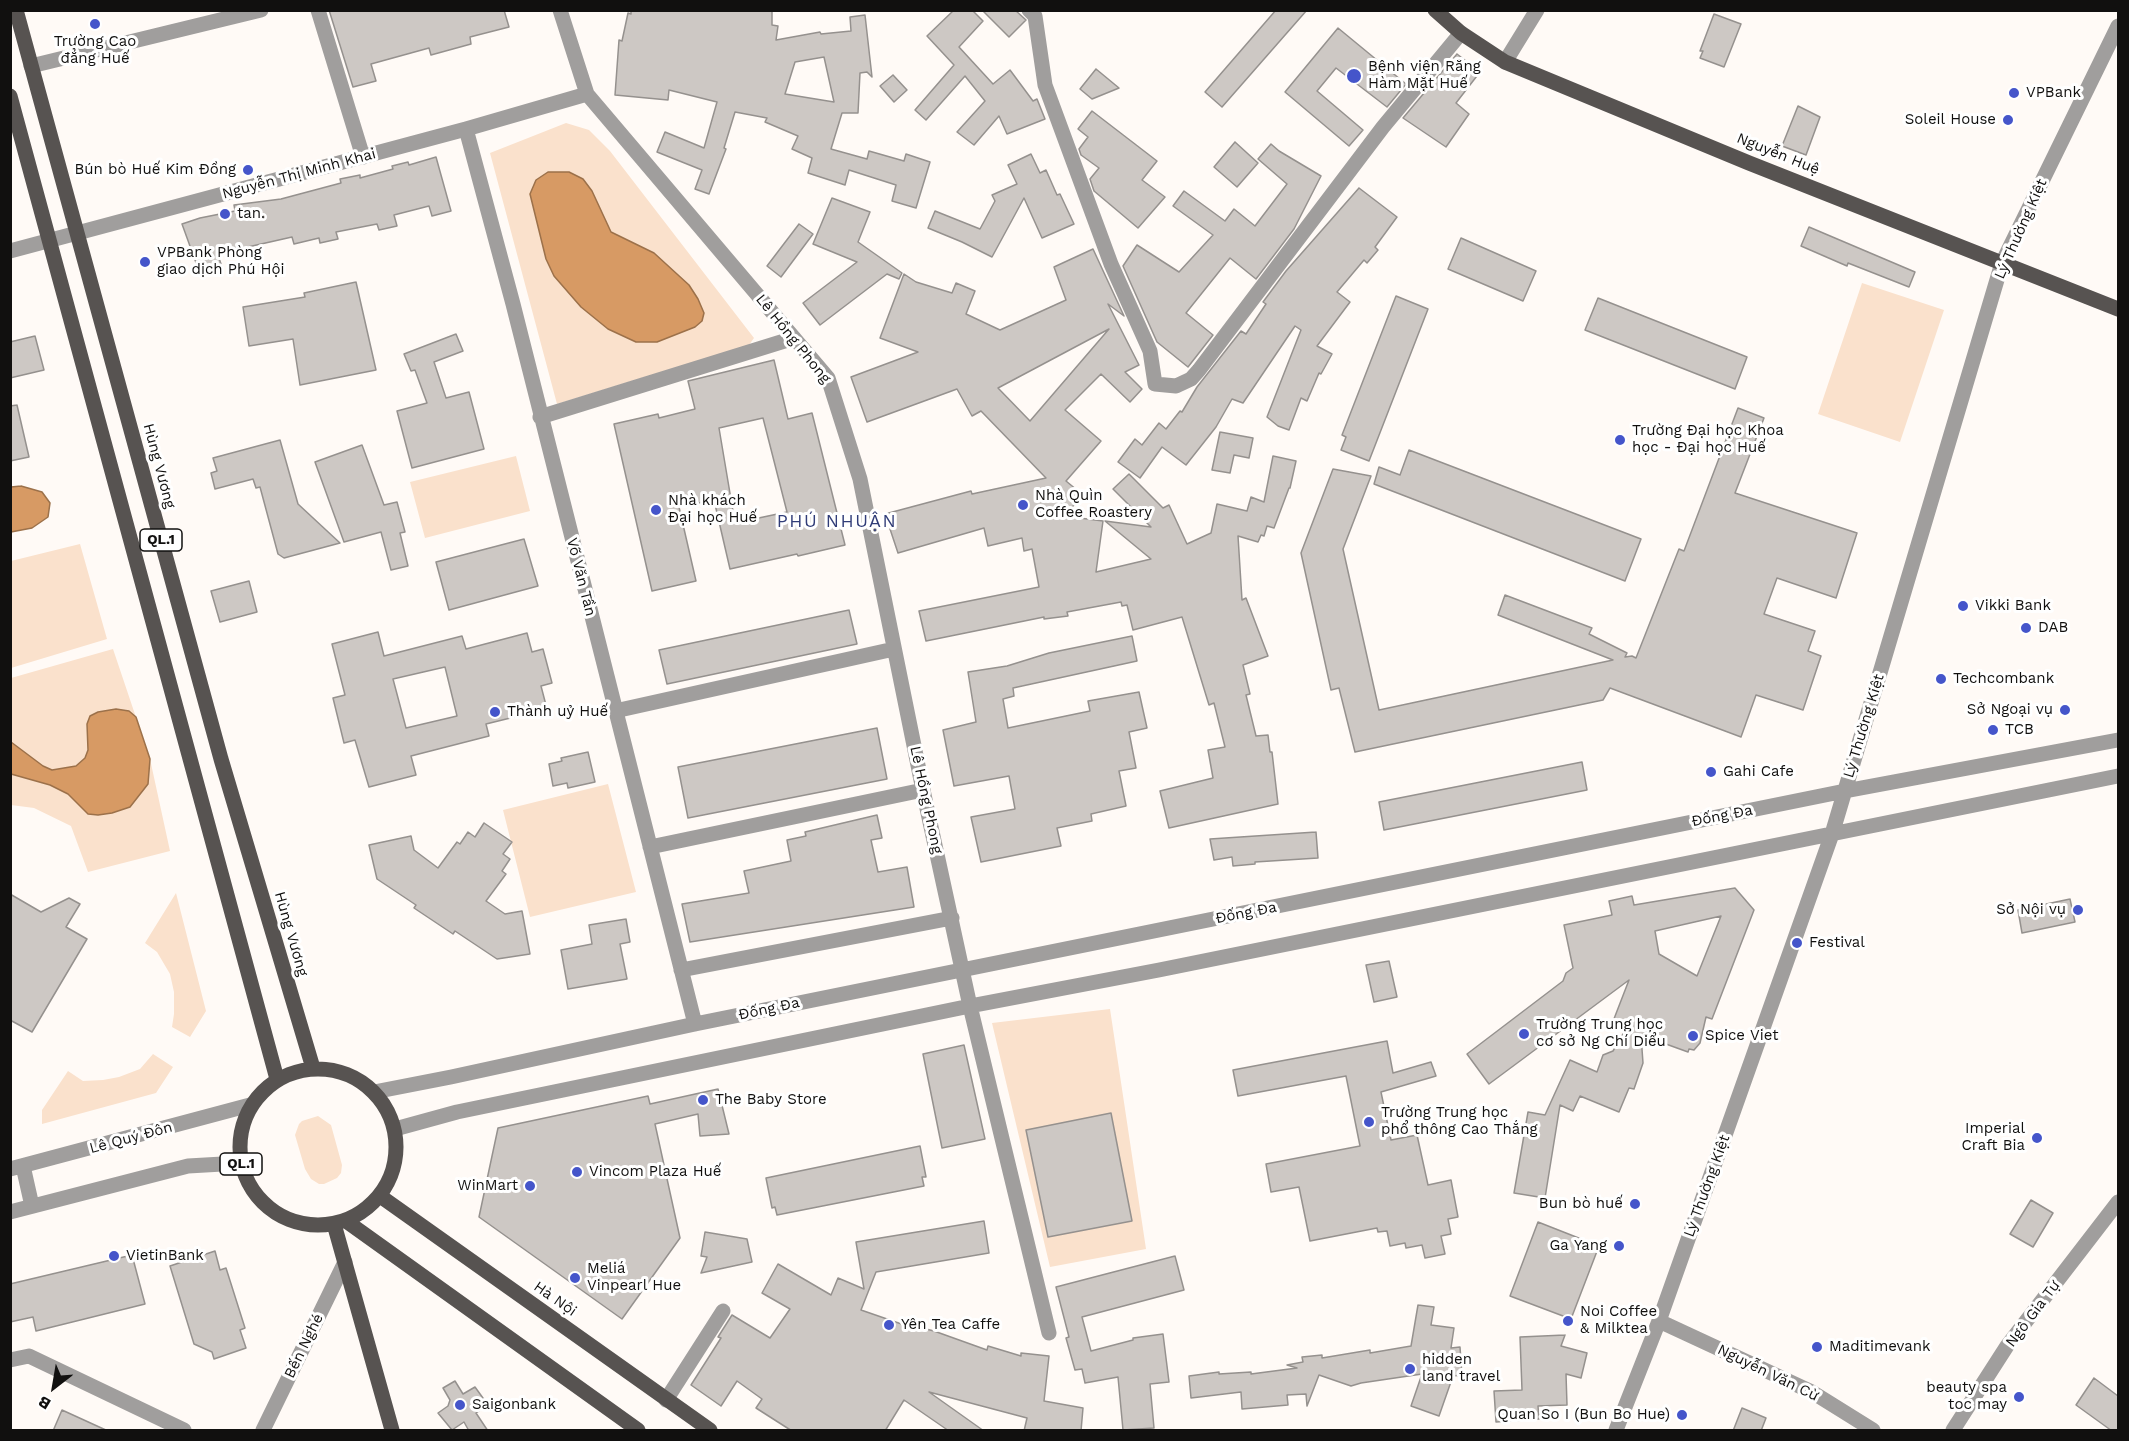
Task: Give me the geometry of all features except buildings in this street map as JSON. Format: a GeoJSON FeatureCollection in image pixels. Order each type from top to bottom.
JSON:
{"type":"FeatureCollection","features":[{"type":"Feature","properties":{"kind":"main road","name":"Hùng Vương"},"geometry":{"type":"LineString","coordinates":[[16,10],[221,759],[313,1068]]}},
{"type":"Feature","properties":{"kind":"main road","name":"Nguyễn Huệ"},"geometry":{"type":"LineString","coordinates":[[1435,10],[1461,33],[1505,62],[2118,309]]}},
{"type":"Feature","properties":{"kind":"main road","name":"QL.1"},"geometry":{"type":"LineString","coordinates":[[10,96],[277,1079]]}},
{"type":"Feature","properties":{"kind":"main road","name":"QL.1"},"geometry":{"type":"LineString","coordinates":[[313,1068],[335,1070],[356,1079],[374,1092],[390,1116],[395,1129],[396,1153],[391,1176],[380,1196],[358,1215],[340,1222],[314,1226],[294,1222],[275,1213],[259,1200],[240,1163],[239,1143],[242,1124],[250,1105],[258,1095],[277,1079],[289,1073],[313,1068]]}},
{"type":"Feature","properties":{"kind":"main road","name":"Hà Nội"},"geometry":{"type":"LineString","coordinates":[[380,1196],[710,1431]]}},
{"type":"Feature","properties":{"kind":"main road"},"geometry":{"type":"LineString","coordinates":[[340,1222],[345,1262],[392,1431]]}},
{"type":"Feature","properties":{"kind":"main road"},"geometry":{"type":"LineString","coordinates":[[340,1222],[638,1431]]}},
{"type":"Feature","properties":{"kind":"street"},"geometry":{"type":"LineString","coordinates":[[31,66],[261,10]]}},
{"type":"Feature","properties":{"kind":"street"},"geometry":{"type":"LineString","coordinates":[[318,10],[363,157]]}},
{"type":"Feature","properties":{"kind":"street","name":"Lê Hồng Phong"},"geometry":{"type":"LineString","coordinates":[[560,10],[587,94],[828,378],[861,479],[923,790],[970,1006],[1049,1333]]}},
{"type":"Feature","properties":{"kind":"street"},"geometry":{"type":"LineString","coordinates":[[1029,10],[1035,16],[1045,85],[1111,264],[1149,351],[1155,384],[1176,386],[1191,380],[1383,127],[1461,33]]}},
{"type":"Feature","properties":{"kind":"street"},"geometry":{"type":"LineString","coordinates":[[1505,62],[1537,10]]}},
{"type":"Feature","properties":{"kind":"street","name":"Lý Thường Kiệt"},"geometry":{"type":"LineString","coordinates":[[1616,1431],[1659,1321],[1832,834],[2002,263],[2118,26]]}},
{"type":"Feature","properties":{"kind":"street","name":"Nguyễn Thị Minh Khai"},"geometry":{"type":"LineString","coordinates":[[10,250],[363,157],[587,94]]}},
{"type":"Feature","properties":{"kind":"street","name":"Võ Văn Tần"},"geometry":{"type":"LineString","coordinates":[[466,129],[513,304],[695,1024]]}},
{"type":"Feature","properties":{"kind":"street"},"geometry":{"type":"LineString","coordinates":[[540,417],[794,338]]}},
{"type":"Feature","properties":{"kind":"street"},"geometry":{"type":"LineString","coordinates":[[615,711],[894,649]]}},
{"type":"Feature","properties":{"kind":"street","name":"Đống Đa"},"geometry":{"type":"LineString","coordinates":[[374,1092],[695,1024],[1845,791],[2118,740]]}},
{"type":"Feature","properties":{"kind":"street"},"geometry":{"type":"LineString","coordinates":[[395,1129],[460,1111],[970,1006],[1159,970],[2118,776]]}},
{"type":"Feature","properties":{"kind":"street"},"geometry":{"type":"LineString","coordinates":[[650,847],[923,790]]}},
{"type":"Feature","properties":{"kind":"street"},"geometry":{"type":"LineString","coordinates":[[681,970],[952,918]]}},
{"type":"Feature","properties":{"kind":"street","name":"Lê Quý Đôn"},"geometry":{"type":"LineString","coordinates":[[17,1168],[250,1105]]}},
{"type":"Feature","properties":{"kind":"street"},"geometry":{"type":"LineString","coordinates":[[10,1212],[188,1166],[240,1163]]}},
{"type":"Feature","properties":{"kind":"street"},"geometry":{"type":"LineString","coordinates":[[17,1168],[32,1206]]}},
{"type":"Feature","properties":{"kind":"street","name":"Ngô Gia Tự"},"geometry":{"type":"LineString","coordinates":[[1953,1431],[2007,1346],[2118,1202]]}},
{"type":"Feature","properties":{"kind":"street","name":"Bến Nghé"},"geometry":{"type":"LineString","coordinates":[[263,1431],[345,1262]]}},
{"type":"Feature","properties":{"kind":"street"},"geometry":{"type":"LineString","coordinates":[[666,1400],[723,1311]]}},
{"type":"Feature","properties":{"kind":"street","name":"Nguyễn Văn Cừ"},"geometry":{"type":"LineString","coordinates":[[1659,1321],[1812,1392],[1874,1431]]}},
{"type":"Feature","properties":{"kind":"street"},"geometry":{"type":"LineString","coordinates":[[10,1360],[29,1356],[67,1372],[184,1431]]}},
{"type":"Feature","properties":{"kind":"shaded area"},"geometry":{"type":"Polygon","coordinates":[[[566,123],[589,130],[610,151],[754,338],[749,345],[557,404],[490,153],[566,123]]]}},
{"type":"Feature","properties":{"kind":"shaded area"},"geometry":{"type":"Polygon","coordinates":[[[548,172],[569,172],[583,179],[592,191],[611,232],[654,253],[689,285],[704,313],[702,321],[695,327],[657,342],[636,342],[608,329],[581,307],[554,276],[546,259],[530,194],[536,180],[548,172]]]}},
{"type":"Feature","properties":{"kind":"shaded area"},"geometry":{"type":"Polygon","coordinates":[[[1862,283],[1944,310],[1900,442],[1818,414],[1862,283]]]}},
{"type":"Feature","properties":{"kind":"shaded area"},"geometry":{"type":"Polygon","coordinates":[[[516,456],[530,511],[425,538],[410,482],[516,456]]]}},
{"type":"Feature","properties":{"kind":"shaded area"},"geometry":{"type":"Polygon","coordinates":[[[21,486],[42,492],[50,503],[48,517],[32,528],[11,532],[11,487],[21,486]]]}},
{"type":"Feature","properties":{"kind":"shaded area"},"geometry":{"type":"Polygon","coordinates":[[[80,544],[107,639],[11,668],[11,561],[80,544]]]}},
{"type":"Feature","properties":{"kind":"shaded area"},"geometry":{"type":"Polygon","coordinates":[[[113,649],[150,759],[170,851],[88,872],[71,826],[34,808],[11,805],[11,678],[113,649]]]}},
{"type":"Feature","properties":{"kind":"shaded area"},"geometry":{"type":"Polygon","coordinates":[[[116,709],[129,711],[136,717],[150,759],[148,784],[130,807],[112,813],[88,814],[68,794],[50,785],[11,774],[11,742],[52,770],[76,766],[85,758],[88,750],[87,724],[90,716],[116,709]]]}},
{"type":"Feature","properties":{"kind":"shaded area"},"geometry":{"type":"Polygon","coordinates":[[[608,784],[636,892],[530,917],[503,810],[608,784]]]}},
{"type":"Feature","properties":{"kind":"shaded area"},"geometry":{"type":"Polygon","coordinates":[[[176,893],[206,1011],[190,1037],[172,1027],[174,992],[170,974],[157,952],[145,943],[176,893]]]}},
{"type":"Feature","properties":{"kind":"shaded area"},"geometry":{"type":"Polygon","coordinates":[[[1110,1009],[1146,1249],[1050,1267],[992,1023],[1110,1009]]]}},
{"type":"Feature","properties":{"kind":"shaded area"},"geometry":{"type":"Polygon","coordinates":[[[153,1054],[173,1067],[156,1093],[42,1124],[42,1110],[68,1071],[83,1081],[119,1077],[140,1069],[153,1054]]]}},
{"type":"Feature","properties":{"kind":"shaded area"},"geometry":{"type":"Polygon","coordinates":[[[318,1116],[331,1125],[342,1165],[341,1173],[337,1178],[324,1184],[311,1179],[305,1169],[295,1135],[302,1121],[318,1116]]]}},
{"type":"Feature","properties":{"kind":"place","name":"Trường Cao đẳng Huế"},"geometry":{"type":"Point","coordinates":[95,24]}},
{"type":"Feature","properties":{"kind":"place","name":"Bệnh viện Răng Hàm Mặt Huế"},"geometry":{"type":"Point","coordinates":[1354,76]}},
{"type":"Feature","properties":{"kind":"place","name":"VPBank"},"geometry":{"type":"Point","coordinates":[2014,93]}},
{"type":"Feature","properties":{"kind":"place","name":"Soleil House"},"geometry":{"type":"Point","coordinates":[2008,120]}},
{"type":"Feature","properties":{"kind":"place","name":"Bún bò Huế Kim Đồng"},"geometry":{"type":"Point","coordinates":[248,170]}},
{"type":"Feature","properties":{"kind":"place","name":"tan."},"geometry":{"type":"Point","coordinates":[225,214]}},
{"type":"Feature","properties":{"kind":"place","name":"VPBank Phòng giao dịch Phú Hội"},"geometry":{"type":"Point","coordinates":[145,262]}},
{"type":"Feature","properties":{"kind":"place","name":"Trường Đại học Khoa học - Đại học Huế"},"geometry":{"type":"Point","coordinates":[1620,440]}},
{"type":"Feature","properties":{"kind":"place","name":"Nhà Quìn Coffee Roastery"},"geometry":{"type":"Point","coordinates":[1023,505]}},
{"type":"Feature","properties":{"kind":"place","name":"Nhà khách Đại học Huế"},"geometry":{"type":"Point","coordinates":[656,510]}},
{"type":"Feature","properties":{"kind":"place","name":"Vikki Bank"},"geometry":{"type":"Point","coordinates":[1963,606]}},
{"type":"Feature","properties":{"kind":"place","name":"DAB"},"geometry":{"type":"Point","coordinates":[2026,628]}},
{"type":"Feature","properties":{"kind":"place","name":"Techcombank"},"geometry":{"type":"Point","coordinates":[1941,679]}},
{"type":"Feature","properties":{"kind":"place","name":"Sở Ngoại vụ"},"geometry":{"type":"Point","coordinates":[2065,710]}},
{"type":"Feature","properties":{"kind":"place","name":"Thành uỷ Huế"},"geometry":{"type":"Point","coordinates":[495,712]}},
{"type":"Feature","properties":{"kind":"place","name":"TCB"},"geometry":{"type":"Point","coordinates":[1993,730]}},
{"type":"Feature","properties":{"kind":"place","name":"Gahi Cafe"},"geometry":{"type":"Point","coordinates":[1711,772]}},
{"type":"Feature","properties":{"kind":"place","name":"Sở Nội vụ"},"geometry":{"type":"Point","coordinates":[2078,910]}},
{"type":"Feature","properties":{"kind":"place","name":"Festival"},"geometry":{"type":"Point","coordinates":[1797,943]}},
{"type":"Feature","properties":{"kind":"place","name":"Trường Trung học cơ sở Ng Chí Diểu"},"geometry":{"type":"Point","coordinates":[1524,1034]}},
{"type":"Feature","properties":{"kind":"place","name":"Spice Viet"},"geometry":{"type":"Point","coordinates":[1693,1036]}},
{"type":"Feature","properties":{"kind":"place","name":"The Baby Store"},"geometry":{"type":"Point","coordinates":[703,1100]}},
{"type":"Feature","properties":{"kind":"place","name":"Trường Trung học phổ thông Cao Thắng"},"geometry":{"type":"Point","coordinates":[1369,1122]}},
{"type":"Feature","properties":{"kind":"place","name":"Imperial Craft Bia"},"geometry":{"type":"Point","coordinates":[2037,1138]}},
{"type":"Feature","properties":{"kind":"place","name":"Vincom Plaza Huế"},"geometry":{"type":"Point","coordinates":[577,1172]}},
{"type":"Feature","properties":{"kind":"place","name":"WinMart"},"geometry":{"type":"Point","coordinates":[530,1186]}},
{"type":"Feature","properties":{"kind":"place","name":"Bun bò huế"},"geometry":{"type":"Point","coordinates":[1635,1204]}},
{"type":"Feature","properties":{"kind":"place","name":"Ga Yang"},"geometry":{"type":"Point","coordinates":[1619,1246]}},
{"type":"Feature","properties":{"kind":"place","name":"VietinBank"},"geometry":{"type":"Point","coordinates":[114,1256]}},
{"type":"Feature","properties":{"kind":"place","name":"Meliá Vinpearl Hue"},"geometry":{"type":"Point","coordinates":[575,1278]}},
{"type":"Feature","properties":{"kind":"place","name":"Noi Coffee & Milktea"},"geometry":{"type":"Point","coordinates":[1568,1321]}},
{"type":"Feature","properties":{"kind":"place","name":"Yên Tea Caffe"},"geometry":{"type":"Point","coordinates":[889,1325]}},
{"type":"Feature","properties":{"kind":"place","name":"Maditimevank"},"geometry":{"type":"Point","coordinates":[1817,1347]}},
{"type":"Feature","properties":{"kind":"place","name":"hidden land travel"},"geometry":{"type":"Point","coordinates":[1410,1369]}},
{"type":"Feature","properties":{"kind":"place","name":"beauty spa toc may"},"geometry":{"type":"Point","coordinates":[2019,1397]}},
{"type":"Feature","properties":{"kind":"place","name":"Saigonbank"},"geometry":{"type":"Point","coordinates":[460,1405]}},
{"type":"Feature","properties":{"kind":"place","name":"Quan So I (Bun Bo Hue)"},"geometry":{"type":"Point","coordinates":[1682,1415]}},
{"type":"Feature","properties":{"kind":"district","name":"PHÚ NHUẬN"},"geometry":{"type":"Point","coordinates":[837,522]}}]}
